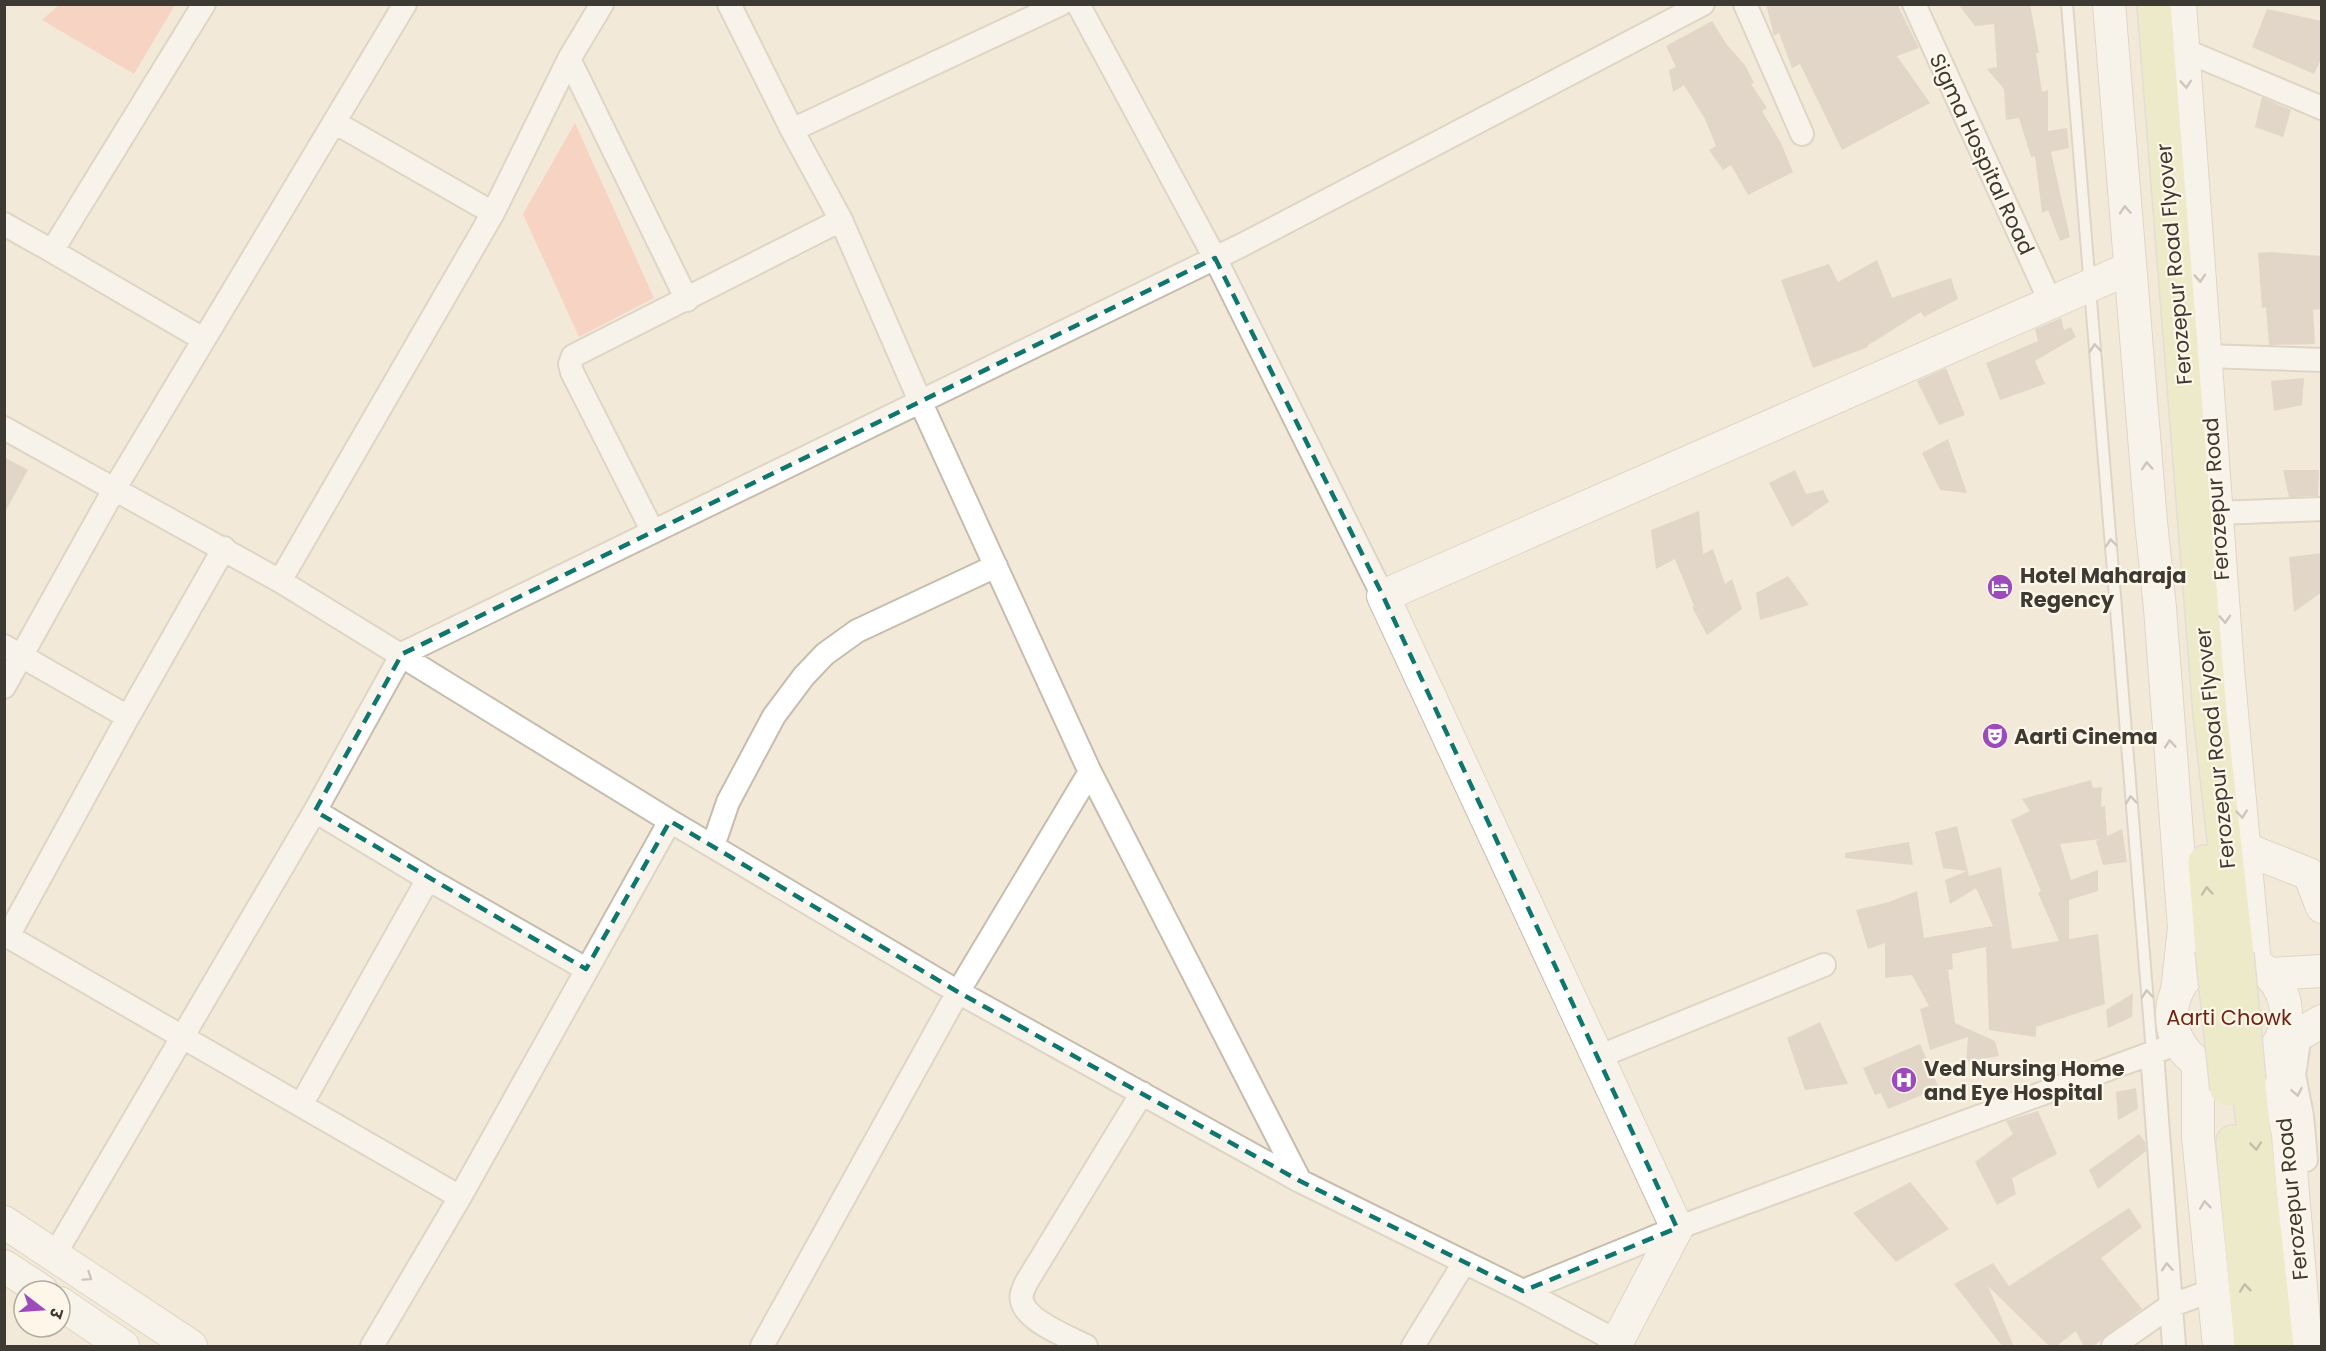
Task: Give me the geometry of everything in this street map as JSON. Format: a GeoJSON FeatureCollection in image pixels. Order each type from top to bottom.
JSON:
{"type":"FeatureCollection","features":[{"type":"Feature","properties":{"kind":"main road"},"geometry":{"type":"LineString","coordinates":[[2109,4],[2160,608],[2184,928],[2173,1009],[2173,1026],[2176,1053],[2198,1137],[2219,1347]]}},
{"type":"Feature","properties":{"kind":"main road","name":"Ferozepur Road Flyover"},"geometry":{"type":"LineString","coordinates":[[2134,4],[2156,253],[2178,565],[2212,950],[2233,1138],[2251,1347]]}},
{"type":"Feature","properties":{"kind":"main road","name":"Ferozepur Road Flyover"},"geometry":{"type":"LineString","coordinates":[[2154,4],[2210,713],[2277,1347]]}},
{"type":"Feature","properties":{"kind":"main road","name":"Ferozepur Road"},"geometry":{"type":"LineString","coordinates":[[2180,4],[2228,670],[2246,849],[2262,969]]}},
{"type":"Feature","properties":{"kind":"main road"},"geometry":{"type":"LineString","coordinates":[[1616,1344],[1677,1228],[1383,596],[2130,268]]}},
{"type":"Feature","properties":{"kind":"main road"},"geometry":{"type":"LineString","coordinates":[[2246,849],[2315,869],[2322,907]]}},
{"type":"Feature","properties":{"kind":"main road"},"geometry":{"type":"LineString","coordinates":[[2177,992],[2186,977],[2200,966],[2217,960],[2235,958],[2262,969],[2322,971]]}},
{"type":"Feature","properties":{"kind":"main road"},"geometry":{"type":"LineString","coordinates":[[2176,1053],[2212,1070],[2227,1073],[2243,1071],[2259,1064],[2294,1037],[2286,1022],[2285,1005],[2279,988],[2262,969]]}},
{"type":"Feature","properties":{"kind":"main road","name":"Ferozepur Road"},"geometry":{"type":"LineString","coordinates":[[2294,1037],[2288,1134],[2306,1347]]}},
{"type":"Feature","properties":{"kind":"main road"},"geometry":{"type":"LineString","coordinates":[[4,1221],[191,1347]]}},
{"type":"Feature","properties":{"kind":"main road"},"geometry":{"type":"LineString","coordinates":[[4,1266],[24,1279]]}},
{"type":"Feature","properties":{"kind":"main road"},"geometry":{"type":"LineString","coordinates":[[72,1311],[123,1347]]}},
{"type":"Feature","properties":{"kind":"street"},"geometry":{"type":"LineString","coordinates":[[52,251],[204,4]]}},
{"type":"Feature","properties":{"kind":"street"},"geometry":{"type":"LineString","coordinates":[[4,687],[13,651],[115,488],[405,4]]}},
{"type":"Feature","properties":{"kind":"street"},"geometry":{"type":"LineString","coordinates":[[280,581],[493,213],[569,59],[602,4]]}},
{"type":"Feature","properties":{"kind":"street"},"geometry":{"type":"LineString","coordinates":[[729,4],[792,130],[841,220],[920,401],[1090,772],[1300,1181]]}},
{"type":"Feature","properties":{"kind":"street"},"geometry":{"type":"LineString","coordinates":[[792,130],[1061,4]]}},
{"type":"Feature","properties":{"kind":"street"},"geometry":{"type":"LineString","coordinates":[[1078,4],[1215,258],[1383,596]]}},
{"type":"Feature","properties":{"kind":"street"},"geometry":{"type":"LineString","coordinates":[[55,1254],[315,811],[402,654],[1215,258],[1703,4]]}},
{"type":"Feature","properties":{"kind":"street"},"geometry":{"type":"LineString","coordinates":[[1745,4],[1802,134]]}},
{"type":"Feature","properties":{"kind":"street","name":"Sigma Hospital Road"},"geometry":{"type":"LineString","coordinates":[[1914,4],[2051,303]]}},
{"type":"Feature","properties":{"kind":"street"},"geometry":{"type":"LineString","coordinates":[[2184,50],[2322,108]]}},
{"type":"Feature","properties":{"kind":"street"},"geometry":{"type":"LineString","coordinates":[[569,59],[687,300]]}},
{"type":"Feature","properties":{"kind":"street"},"geometry":{"type":"LineString","coordinates":[[334,122],[493,213]]}},
{"type":"Feature","properties":{"kind":"street"},"geometry":{"type":"LineString","coordinates":[[653,532],[572,372],[570,364],[573,356],[841,220]]}},
{"type":"Feature","properties":{"kind":"street"},"geometry":{"type":"LineString","coordinates":[[4,224],[203,339]]}},
{"type":"Feature","properties":{"kind":"street"},"geometry":{"type":"LineString","coordinates":[[2206,356],[2322,360]]}},
{"type":"Feature","properties":{"kind":"street"},"geometry":{"type":"LineString","coordinates":[[4,428],[280,581],[670,821],[958,992],[1300,1181],[1523,1291],[1616,1344]]}},
{"type":"Feature","properties":{"kind":"street"},"geometry":{"type":"LineString","coordinates":[[2217,513],[2322,509]]}},
{"type":"Feature","properties":{"kind":"street"},"geometry":{"type":"LineString","coordinates":[[224,548],[6,935],[460,1197]]}},
{"type":"Feature","properties":{"kind":"street"},"geometry":{"type":"LineString","coordinates":[[713,846],[728,802],[768,726],[804,676],[825,654],[857,631],[996,566]]}},
{"type":"Feature","properties":{"kind":"street"},"geometry":{"type":"LineString","coordinates":[[13,651],[128,717]]}},
{"type":"Feature","properties":{"kind":"street"},"geometry":{"type":"LineString","coordinates":[[762,1347],[958,992],[1090,772]]}},
{"type":"Feature","properties":{"kind":"street"},"geometry":{"type":"LineString","coordinates":[[315,811],[428,879],[586,969]]}},
{"type":"Feature","properties":{"kind":"street"},"geometry":{"type":"LineString","coordinates":[[372,1347],[460,1197],[670,821]]}},
{"type":"Feature","properties":{"kind":"street"},"geometry":{"type":"LineString","coordinates":[[301,1105],[428,879]]}},
{"type":"Feature","properties":{"kind":"street"},"geometry":{"type":"LineString","coordinates":[[1598,1057],[1824,965]]}},
{"type":"Feature","properties":{"kind":"street"},"geometry":{"type":"LineString","coordinates":[[2294,1037],[2294,1075],[2302,1116],[2322,1343]]}},
{"type":"Feature","properties":{"kind":"street"},"geometry":{"type":"LineString","coordinates":[[1523,1291],[1677,1228],[2176,1053],[2170,1306],[2174,1347]]}},
{"type":"Feature","properties":{"kind":"street"},"geometry":{"type":"LineString","coordinates":[[1086,1347],[1033,1318],[1024,1309],[1021,1298],[1026,1283],[1142,1093]]}},
{"type":"Feature","properties":{"kind":"street"},"geometry":{"type":"LineString","coordinates":[[1413,1347],[1464,1263]]}},
{"type":"Feature","properties":{"kind":"street"},"geometry":{"type":"LineString","coordinates":[[2113,1347],[2170,1306],[2213,1290]]}},
{"type":"Feature","properties":{"kind":"lane"},"geometry":{"type":"LineString","coordinates":[[2067,4],[2090,286],[2176,1053]]}},
{"type":"Feature","properties":{"kind":"highlighted area"},"geometry":{"type":"Polygon","coordinates":[[[1215,258],[1383,596],[1677,1228],[1523,1291],[1300,1181],[958,992],[670,821],[586,969],[315,811],[402,654],[1215,258]]]}},
{"type":"Feature","properties":{"kind":"shaded area"},"geometry":{"type":"Polygon","coordinates":[[[60,4],[175,5],[134,74],[42,20],[60,4]]]}},
{"type":"Feature","properties":{"kind":"shaded area"},"geometry":{"type":"Polygon","coordinates":[[[575,123],[654,298],[579,337],[523,214],[575,123]]]}},
{"type":"Feature","properties":{"kind":"building"},"geometry":{"type":"Polygon","coordinates":[[[1766,4],[1897,4],[1919,48],[1897,56],[1930,103],[1842,150],[1800,64],[1792,68],[1779,33],[1774,36],[1766,4]]]}},
{"type":"Feature","properties":{"kind":"building"},"geometry":{"type":"Polygon","coordinates":[[[1958,4],[2030,4],[2039,53],[2036,53],[2042,92],[2048,90],[2048,131],[2067,128],[2069,148],[2051,152],[2070,237],[2060,241],[2048,210],[2042,213],[2035,156],[2031,157],[2019,118],[2006,120],[2004,89],[1987,69],[1997,67],[1994,24],[1975,26],[1958,4]]]}},
{"type":"Feature","properties":{"kind":"building"},"geometry":{"type":"Polygon","coordinates":[[[2267,9],[2322,21],[2322,57],[2314,74],[2252,47],[2267,9]]]}},
{"type":"Feature","properties":{"kind":"building"},"geometry":{"type":"Polygon","coordinates":[[[1712,21],[1727,45],[1745,65],[1754,83],[1751,84],[1767,108],[1762,111],[1781,143],[1793,172],[1748,195],[1731,165],[1723,170],[1709,150],[1716,146],[1705,119],[1684,85],[1673,92],[1669,70],[1676,67],[1666,46],[1712,21]]]}},
{"type":"Feature","properties":{"kind":"building"},"geometry":{"type":"Polygon","coordinates":[[[2262,97],[2291,110],[2283,137],[2255,127],[2262,97]]]}},
{"type":"Feature","properties":{"kind":"building"},"geometry":{"type":"Polygon","coordinates":[[[2258,253],[2322,256],[2322,309],[2313,310],[2315,344],[2269,345],[2266,307],[2262,308],[2258,253]]]}},
{"type":"Feature","properties":{"kind":"building"},"geometry":{"type":"Polygon","coordinates":[[[1877,260],[1892,298],[1951,278],[1958,299],[1924,317],[1921,312],[1868,347],[1813,368],[1781,280],[1829,264],[1838,282],[1877,260]]]}},
{"type":"Feature","properties":{"kind":"building"},"geometry":{"type":"Polygon","coordinates":[[[2061,318],[2064,330],[2071,327],[2076,337],[2035,361],[2045,384],[2000,400],[1986,363],[2038,341],[2035,329],[2061,318]]]}},
{"type":"Feature","properties":{"kind":"building"},"geometry":{"type":"Polygon","coordinates":[[[1946,368],[1965,415],[1939,425],[1917,381],[1946,368]]]}},
{"type":"Feature","properties":{"kind":"building"},"geometry":{"type":"Polygon","coordinates":[[[2304,378],[2302,405],[2274,411],[2271,381],[2304,378]]]}},
{"type":"Feature","properties":{"kind":"building"},"geometry":{"type":"Polygon","coordinates":[[[1948,439],[1967,493],[1940,490],[1922,453],[1948,439]]]}},
{"type":"Feature","properties":{"kind":"building"},"geometry":{"type":"Polygon","coordinates":[[[4,457],[28,470],[4,514],[4,457]]]}},
{"type":"Feature","properties":{"kind":"building"},"geometry":{"type":"Polygon","coordinates":[[[1795,470],[1806,494],[1823,490],[1829,502],[1792,527],[1769,483],[1795,470]]]}},
{"type":"Feature","properties":{"kind":"building"},"geometry":{"type":"Polygon","coordinates":[[[2283,470],[2319,470],[2318,496],[2289,497],[2283,470]]]}},
{"type":"Feature","properties":{"kind":"building"},"geometry":{"type":"Polygon","coordinates":[[[1699,511],[1703,554],[1713,549],[1725,584],[1732,579],[1742,609],[1707,635],[1692,607],[1694,606],[1675,559],[1656,569],[1651,530],[1699,511]]]}},
{"type":"Feature","properties":{"kind":"building"},"geometry":{"type":"Polygon","coordinates":[[[2322,553],[2322,592],[2294,612],[2289,557],[2322,553]]]}},
{"type":"Feature","properties":{"kind":"building"},"geometry":{"type":"Polygon","coordinates":[[[1788,576],[1809,605],[1760,620],[1756,593],[1788,576]]]}},
{"type":"Feature","properties":{"kind":"building"},"geometry":{"type":"Polygon","coordinates":[[[2091,780],[2093,788],[2102,787],[2101,807],[2105,806],[2107,836],[2122,829],[2127,862],[2103,865],[2096,841],[2101,839],[2060,844],[2071,880],[2098,870],[2098,891],[2069,900],[2069,939],[2098,934],[2105,1004],[2036,1027],[2036,1037],[1989,1030],[1986,947],[1952,954],[1953,969],[1948,970],[1955,1023],[1995,1041],[1999,1056],[1966,1062],[1968,1037],[1930,1050],[1920,1009],[1929,1006],[1912,975],[1885,978],[1885,943],[1868,949],[1856,910],[1889,902],[1917,891],[1924,938],[1993,926],[1976,888],[1950,904],[1945,880],[1967,871],[1943,868],[1935,832],[1957,826],[1969,876],[2001,867],[2012,949],[2059,941],[2038,893],[2041,891],[2011,820],[2030,811],[2022,799],[2091,780]]]}},
{"type":"Feature","properties":{"kind":"building"},"geometry":{"type":"Polygon","coordinates":[[[1909,842],[1913,865],[1845,858],[1845,853],[1909,842]]]}},
{"type":"Feature","properties":{"kind":"building"},"geometry":{"type":"Polygon","coordinates":[[[2133,993],[2132,1017],[2108,1028],[2106,1010],[2133,993]]]}},
{"type":"Feature","properties":{"kind":"building"},"geometry":{"type":"Polygon","coordinates":[[[1820,1022],[1848,1084],[1805,1090],[1787,1038],[1820,1022]]]}},
{"type":"Feature","properties":{"kind":"building"},"geometry":{"type":"Polygon","coordinates":[[[1920,1044],[1939,1088],[1888,1109],[1881,1093],[1875,1095],[1863,1068],[1920,1044]]]}},
{"type":"Feature","properties":{"kind":"building"},"geometry":{"type":"Polygon","coordinates":[[[2136,1088],[2138,1109],[2118,1120],[2116,1092],[2136,1088]]]}},
{"type":"Feature","properties":{"kind":"building"},"geometry":{"type":"Polygon","coordinates":[[[2038,1111],[2057,1154],[2012,1178],[2016,1194],[1997,1205],[1975,1162],[2013,1134],[2006,1121],[2038,1111]]]}},
{"type":"Feature","properties":{"kind":"building"},"geometry":{"type":"Polygon","coordinates":[[[2139,1134],[2145,1142],[2146,1151],[2098,1189],[2089,1170],[2139,1134]]]}},
{"type":"Feature","properties":{"kind":"building"},"geometry":{"type":"Polygon","coordinates":[[[1910,1182],[1949,1229],[1896,1262],[1853,1213],[1910,1182]]]}},
{"type":"Feature","properties":{"kind":"building"},"geometry":{"type":"Polygon","coordinates":[[[2129,1208],[2142,1227],[2101,1258],[2142,1309],[2092,1347],[2084,1347],[2076,1331],[2055,1347],[2050,1347],[1988,1286],[2014,1347],[2003,1347],[1954,1284],[1993,1263],[2009,1286],[2129,1208]]]}},
{"type":"Feature","properties":{"kind":"place","name":"Hotel Maharaja Regency"},"geometry":{"type":"Point","coordinates":[2000,587]}},
{"type":"Feature","properties":{"kind":"place","name":"Aarti Cinema"},"geometry":{"type":"Point","coordinates":[1995,736]}},
{"type":"Feature","properties":{"kind":"place","name":"Ved Nursing Home and Eye Hospital"},"geometry":{"type":"Point","coordinates":[1904,1080]}},
{"type":"Feature","properties":{"kind":"park label","name":"Aarti Chowk"},"geometry":{"type":"Point","coordinates":[2229,1017]}}]}
